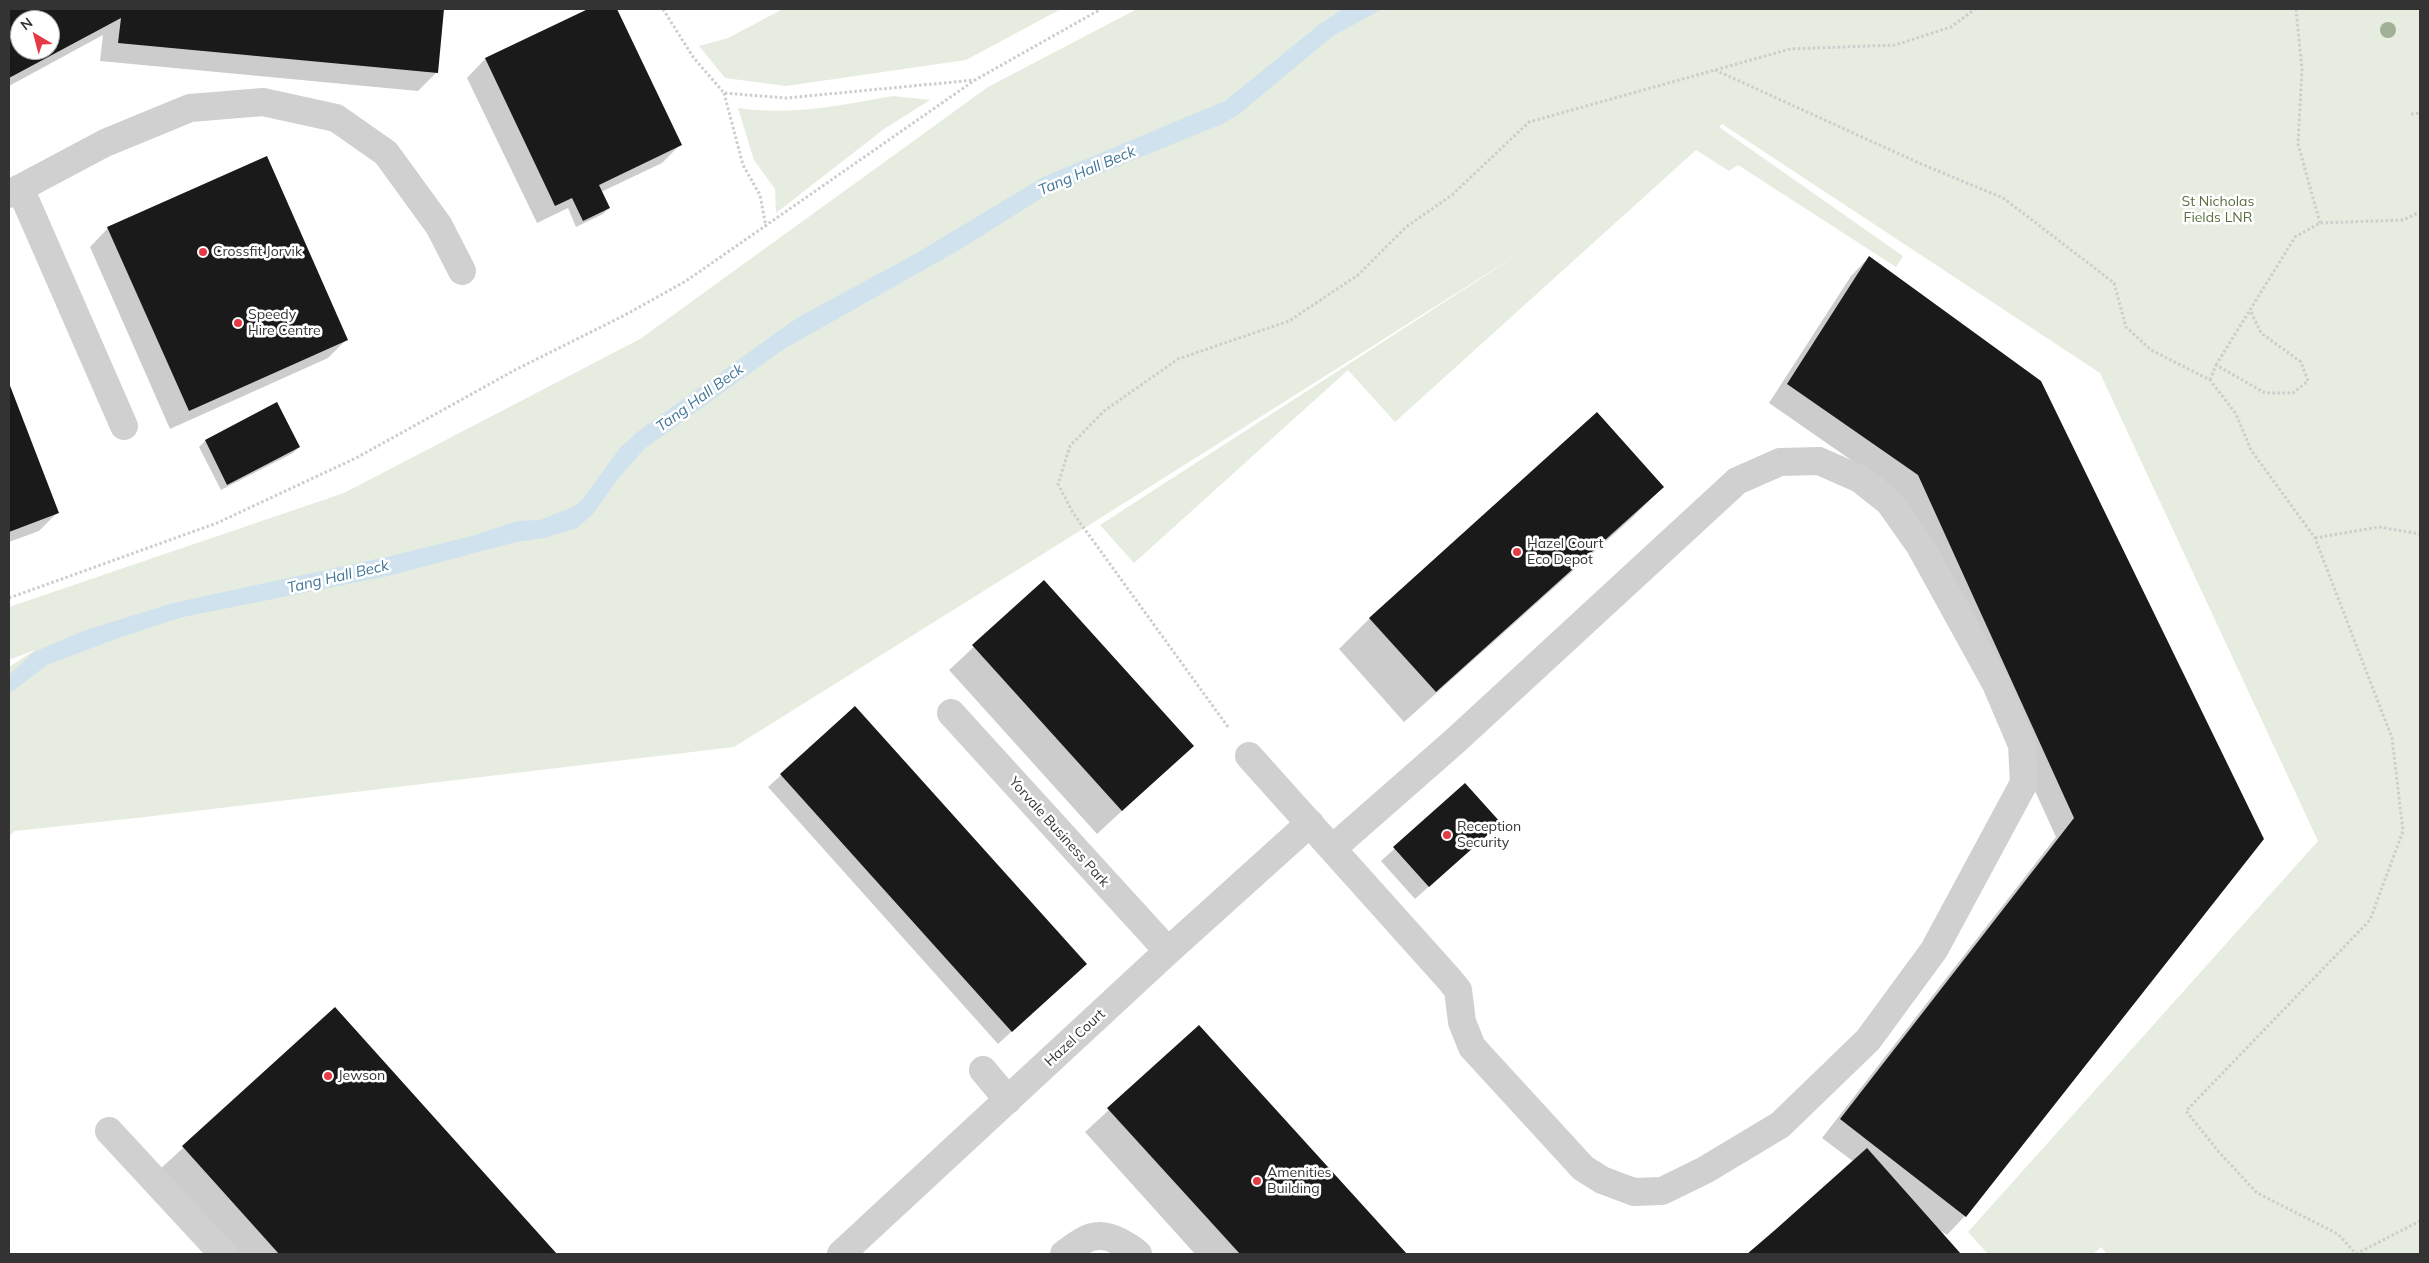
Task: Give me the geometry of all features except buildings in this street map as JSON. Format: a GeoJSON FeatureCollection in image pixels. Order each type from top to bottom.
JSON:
{"type":"FeatureCollection","features":[{"type":"Feature","properties":{"kind":"street"},"geometry":{"type":"LineString","coordinates":[[124,426],[14,191],[104,143],[190,108],[263,102],[336,118],[386,153],[439,226],[462,271]]}},
{"type":"Feature","properties":{"kind":"street"},"geometry":{"type":"LineString","coordinates":[[1249,756],[1377,897],[1458,990],[1462,1022],[1472,1047],[1583,1168],[1602,1180],[1634,1192],[1662,1192],[1705,1170],[1780,1125],[1868,1040],[1934,950],[2024,783],[2022,746],[1996,684],[1920,546],[1889,502],[1860,479],[1819,461],[1780,462],[1737,481],[1455,741],[1333,848]]}},
{"type":"Feature","properties":{"kind":"street","name":"Yorvale Business Park"},"geometry":{"type":"LineString","coordinates":[[951,713],[1168,952]]}},
{"type":"Feature","properties":{"kind":"street","name":"Hazel Court"},"geometry":{"type":"LineString","coordinates":[[841,1254],[1310,823]]}},
{"type":"Feature","properties":{"kind":"street"},"geometry":{"type":"LineString","coordinates":[[983,1070],[1008,1100]]}},
{"type":"Feature","properties":{"kind":"street"},"geometry":{"type":"LineString","coordinates":[[110,1131],[223,1254]]}},
{"type":"Feature","properties":{"kind":"street"},"geometry":{"type":"LineString","coordinates":[[1064,1254],[1084,1239],[1105,1234],[1132,1247],[1138,1254]]}},
{"type":"Feature","properties":{"kind":"path"},"geometry":{"type":"LineString","coordinates":[[662,9],[694,57],[724,93],[744,165],[760,195],[766,228]]}},
{"type":"Feature","properties":{"kind":"path"},"geometry":{"type":"LineString","coordinates":[[9,598],[217,523],[356,458],[515,370],[686,281],[766,228],[975,80],[1101,9]]}},
{"type":"Feature","properties":{"kind":"path"},"geometry":{"type":"LineString","coordinates":[[1249,756],[1073,513],[1058,484],[1070,446],[1104,412],[1178,359],[1289,321],[1358,275],[1406,227],[1452,195],[1529,122],[1790,48],[1895,45],[1951,27],[1975,9]]}},
{"type":"Feature","properties":{"kind":"path"},"geometry":{"type":"LineString","coordinates":[[2296,9],[2302,69],[2298,144],[2320,223]]}},
{"type":"Feature","properties":{"kind":"path"},"geometry":{"type":"LineString","coordinates":[[1715,70],[1919,163],[2003,198],[2114,284],[2126,327],[2151,350],[2210,380],[2236,414],[2251,450],[2315,538],[2392,738],[2403,831],[2370,920],[2186,1110],[2219,1152],[2257,1193],[2338,1234],[2356,1254],[2420,1221]]}},
{"type":"Feature","properties":{"kind":"path"},"geometry":{"type":"LineString","coordinates":[[724,93],[786,98],[975,80]]}},
{"type":"Feature","properties":{"kind":"path"},"geometry":{"type":"LineString","coordinates":[[2411,114],[2420,113]]}},
{"type":"Feature","properties":{"kind":"path"},"geometry":{"type":"LineString","coordinates":[[2210,380],[2216,365],[2295,237],[2320,223],[2403,220],[2420,212]]}},
{"type":"Feature","properties":{"kind":"path"},"geometry":{"type":"LineString","coordinates":[[2216,365],[2265,393],[2292,393],[2308,381],[2301,362],[2261,333],[2250,310]]}},
{"type":"Feature","properties":{"kind":"path"},"geometry":{"type":"LineString","coordinates":[[2315,538],[2379,527],[2420,534]]}},
{"type":"Feature","properties":{"kind":"green space"},"geometry":{"type":"Polygon","coordinates":[[[783,9],[1061,9],[966,60],[786,86],[725,78],[699,46],[728,38],[783,9]]]}},
{"type":"Feature","properties":{"kind":"green space","name":"St Nicholas Fields LNR"},"geometry":{"type":"Polygon","coordinates":[[[1137,9],[2420,9],[2420,1254],[2107,1254],[2101,1247],[2093,1254],[1988,1254],[1968,1232],[2318,841],[2100,373],[1722,124],[1719,127],[1903,256],[1896,267],[1738,165],[1729,171],[1696,150],[1395,422],[1348,370],[1134,563],[1100,525],[1531,246],[734,747],[15,831],[9,836],[9,667],[35,650],[9,660],[9,607],[344,493],[640,339],[988,87],[1137,9]]]}},
{"type":"Feature","properties":{"kind":"green space"},"geometry":{"type":"Polygon","coordinates":[[[893,96],[930,100],[884,129],[776,213],[775,189],[754,160],[738,108],[777,111],[796,110],[835,106],[893,96]]]}},
{"type":"Feature","properties":{"kind":"water","name":"Tang Hall Beck"},"geometry":{"type":"Polygon","coordinates":[[[1343,9],[1382,9],[1333,36],[1239,114],[1222,124],[1045,196],[959,250],[784,349],[644,449],[617,480],[593,514],[577,528],[544,538],[516,542],[388,576],[183,617],[118,638],[47,665],[9,694],[9,675],[34,652],[83,631],[173,603],[395,555],[472,536],[517,521],[540,520],[575,506],[583,499],[620,448],[640,430],[797,318],[915,254],[1043,177],[1225,101],[1320,24],[1343,9]]]}},
{"type":"Feature","properties":{"kind":"place","name":"Crossfit Jorvik"},"geometry":{"type":"Point","coordinates":[203,252]}},
{"type":"Feature","properties":{"kind":"place","name":"Speedy Hire Centre"},"geometry":{"type":"Point","coordinates":[238,323]}},
{"type":"Feature","properties":{"kind":"place","name":"Hazel Court Eco Depot"},"geometry":{"type":"Point","coordinates":[1517,552]}},
{"type":"Feature","properties":{"kind":"place","name":"Reception Security"},"geometry":{"type":"Point","coordinates":[1447,835]}},
{"type":"Feature","properties":{"kind":"place","name":"Jewson"},"geometry":{"type":"Point","coordinates":[328,1076]}},
{"type":"Feature","properties":{"kind":"place","name":"Amenities Building"},"geometry":{"type":"Point","coordinates":[1257,1181]}}]}
